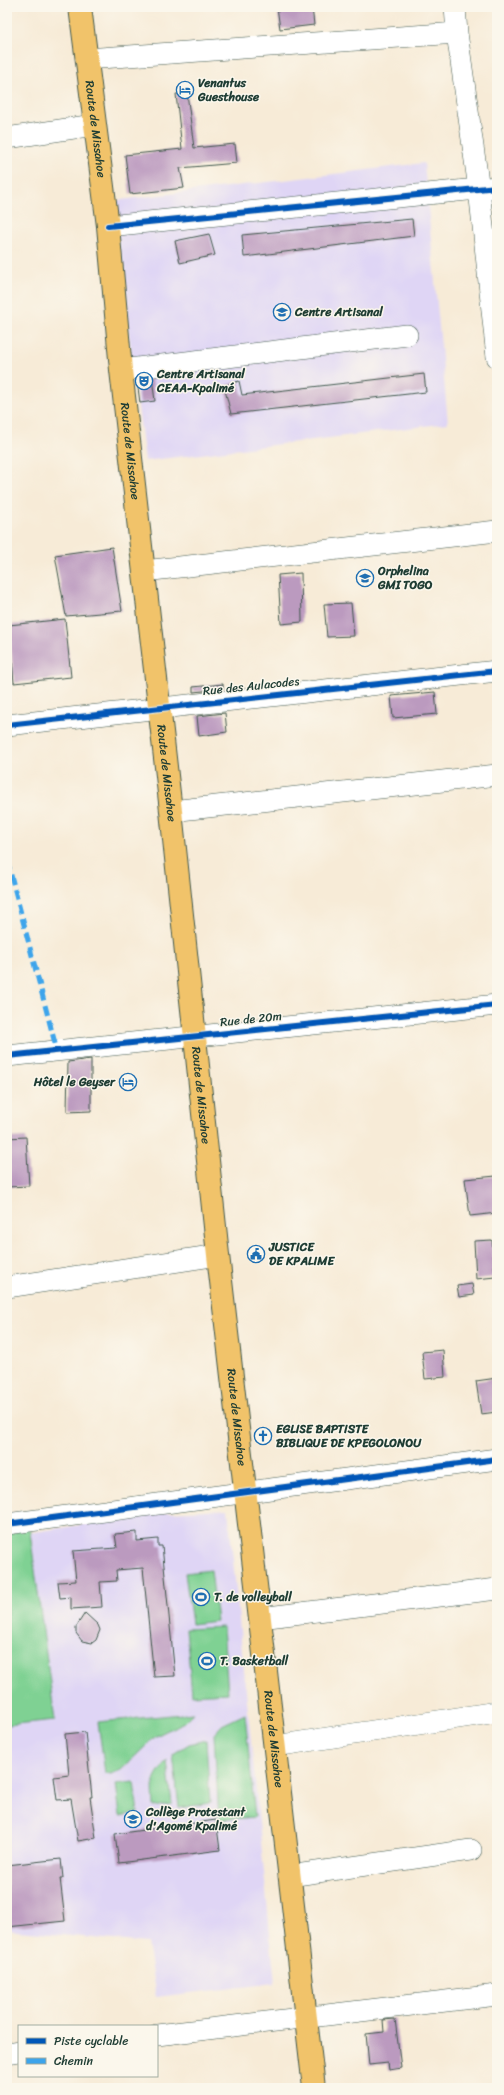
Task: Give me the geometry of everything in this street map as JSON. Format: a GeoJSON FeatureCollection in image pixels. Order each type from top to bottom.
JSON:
{"type":"FeatureCollection","features":[{"type":"Feature","properties":{"kind":"main road","name":"Route de Missahoe"},"geometry":{"type":"LineString","coordinates":[[80,7],[108,226],[121,370],[158,707],[171,811],[218,1255],[314,2088]]}},
{"type":"Feature","properties":{"kind":"street"},"geometry":{"type":"LineString","coordinates":[[455,7],[456,33],[488,188],[497,357]]}},
{"type":"Feature","properties":{"kind":"street"},"geometry":{"type":"LineString","coordinates":[[86,60],[456,33]]}},
{"type":"Feature","properties":{"kind":"street"},"geometry":{"type":"LineString","coordinates":[[7,138],[94,125]]}},
{"type":"Feature","properties":{"kind":"street"},"geometry":{"type":"LineString","coordinates":[[108,226],[488,188]]}},
{"type":"Feature","properties":{"kind":"street"},"geometry":{"type":"LineString","coordinates":[[121,370],[407,335]]}},
{"type":"Feature","properties":{"kind":"street"},"geometry":{"type":"LineString","coordinates":[[144,571],[497,531]]}},
{"type":"Feature","properties":{"kind":"street","name":"Rue des Aulacodes"},"geometry":{"type":"LineString","coordinates":[[7,725],[158,707],[497,671]]}},
{"type":"Feature","properties":{"kind":"street"},"geometry":{"type":"LineString","coordinates":[[171,811],[497,775]]}},
{"type":"Feature","properties":{"kind":"street","name":"Rue de 20m"},"geometry":{"type":"LineString","coordinates":[[7,1056],[497,1005]]}},
{"type":"Feature","properties":{"kind":"street"},"geometry":{"type":"LineString","coordinates":[[7,1287],[218,1255]]}},
{"type":"Feature","properties":{"kind":"street"},"geometry":{"type":"LineString","coordinates":[[7,1524],[497,1459]]}},
{"type":"Feature","properties":{"kind":"street"},"geometry":{"type":"LineString","coordinates":[[260,1618],[497,1589]]}},
{"type":"Feature","properties":{"kind":"street"},"geometry":{"type":"LineString","coordinates":[[275,1746],[497,1712]]}},
{"type":"Feature","properties":{"kind":"street"},"geometry":{"type":"LineString","coordinates":[[289,1876],[471,1850]]}},
{"type":"Feature","properties":{"kind":"street"},"geometry":{"type":"LineString","coordinates":[[158,2035],[497,1995]]}},
{"type":"Feature","properties":{"kind":"street"},"geometry":{"type":"LineString","coordinates":[[7,2053],[18,2051]]}},
{"type":"Feature","properties":{"kind":"shaded area","name":"Centre Artisanal"},"geometry":{"type":"Polygon","coordinates":[[[424,163],[448,423],[145,461],[112,201],[424,163]]]}},
{"type":"Feature","properties":{"kind":"shaded area","name":"Collège Protestant d'Agomé Kpalimé"},"geometry":{"type":"Polygon","coordinates":[[[228,1509],[275,1983],[156,1997],[147,1943],[7,1930],[7,1536],[168,1512],[228,1509]]]}},
{"type":"Feature","properties":{"kind":"green space"},"geometry":{"type":"Polygon","coordinates":[[[29,1525],[55,1720],[7,1725],[7,1527],[29,1525]]]}},
{"type":"Feature","properties":{"kind":"green space","name":"T. de volleyball"},"geometry":{"type":"Polygon","coordinates":[[[211,1570],[217,1621],[192,1624],[185,1573],[211,1570]]]}},
{"type":"Feature","properties":{"kind":"green space","name":"T. Basketball"},"geometry":{"type":"Polygon","coordinates":[[[223,1627],[228,1693],[192,1695],[186,1629],[223,1627]]]}},
{"type":"Feature","properties":{"kind":"green space"},"geometry":{"type":"Polygon","coordinates":[[[193,1713],[184,1722],[156,1736],[121,1770],[111,1774],[105,1773],[98,1722],[193,1713]]]}},
{"type":"Feature","properties":{"kind":"green space"},"geometry":{"type":"Polygon","coordinates":[[[245,1714],[255,1817],[219,1820],[214,1734],[222,1725],[245,1714]]]}},
{"type":"Feature","properties":{"kind":"green space"},"geometry":{"type":"Polygon","coordinates":[[[206,1740],[210,1803],[179,1808],[173,1754],[189,1744],[206,1740]]]}},
{"type":"Feature","properties":{"kind":"green space"},"geometry":{"type":"Polygon","coordinates":[[[167,1761],[172,1804],[154,1807],[153,1787],[155,1778],[167,1761]]]}},
{"type":"Feature","properties":{"kind":"green space"},"geometry":{"type":"Polygon","coordinates":[[[134,1782],[138,1813],[120,1816],[116,1784],[134,1782]]]}},
{"type":"Feature","properties":{"kind":"building"},"geometry":{"type":"Polygon","coordinates":[[[277,7],[312,7],[314,25],[280,29],[277,7]]]}},
{"type":"Feature","properties":{"kind":"building"},"geometry":{"type":"Polygon","coordinates":[[[187,93],[194,148],[235,144],[237,163],[180,168],[184,188],[130,194],[125,155],[182,149],[176,94],[187,93]]]}},
{"type":"Feature","properties":{"kind":"building"},"geometry":{"type":"Polygon","coordinates":[[[412,219],[414,236],[244,257],[242,235],[412,219]]]}},
{"type":"Feature","properties":{"kind":"building"},"geometry":{"type":"Polygon","coordinates":[[[209,234],[215,255],[180,263],[175,241],[209,234]]]}},
{"type":"Feature","properties":{"kind":"building"},"geometry":{"type":"Polygon","coordinates":[[[424,374],[426,392],[231,414],[224,386],[239,381],[242,395],[424,374]]]}},
{"type":"Feature","properties":{"kind":"building"},"geometry":{"type":"Polygon","coordinates":[[[152,378],[155,401],[140,403],[137,380],[152,378]]]}},
{"type":"Feature","properties":{"kind":"building"},"geometry":{"type":"Polygon","coordinates":[[[112,547],[122,611],[66,616],[55,555],[112,547]]]}},
{"type":"Feature","properties":{"kind":"building"},"geometry":{"type":"Polygon","coordinates":[[[301,573],[302,622],[281,624],[278,575],[301,573]]]}},
{"type":"Feature","properties":{"kind":"building"},"geometry":{"type":"Polygon","coordinates":[[[351,603],[354,636],[327,637],[324,604],[351,603]]]}},
{"type":"Feature","properties":{"kind":"building"},"geometry":{"type":"Polygon","coordinates":[[[65,619],[71,677],[14,683],[9,625],[65,619]]]}},
{"type":"Feature","properties":{"kind":"building"},"geometry":{"type":"Polygon","coordinates":[[[223,684],[223,689],[193,692],[193,687],[223,684]]]}},
{"type":"Feature","properties":{"kind":"building"},"geometry":{"type":"Polygon","coordinates":[[[435,692],[437,714],[393,718],[391,696],[435,692]]]}},
{"type":"Feature","properties":{"kind":"building"},"geometry":{"type":"Polygon","coordinates":[[[225,713],[227,732],[199,736],[197,716],[225,713]]]}},
{"type":"Feature","properties":{"kind":"building"},"geometry":{"type":"Polygon","coordinates":[[[91,1059],[91,1111],[67,1112],[68,1062],[91,1059]]]}},
{"type":"Feature","properties":{"kind":"building"},"geometry":{"type":"Polygon","coordinates":[[[26,1137],[29,1186],[7,1187],[7,1138],[26,1137]]]}},
{"type":"Feature","properties":{"kind":"building"},"geometry":{"type":"Polygon","coordinates":[[[496,1176],[497,1213],[470,1216],[465,1179],[496,1176]]]}},
{"type":"Feature","properties":{"kind":"building"},"geometry":{"type":"Polygon","coordinates":[[[492,1240],[495,1277],[476,1279],[474,1241],[492,1240]]]}},
{"type":"Feature","properties":{"kind":"building"},"geometry":{"type":"Polygon","coordinates":[[[472,1284],[474,1295],[459,1297],[457,1286],[472,1284]]]}},
{"type":"Feature","properties":{"kind":"building"},"geometry":{"type":"Polygon","coordinates":[[[443,1350],[445,1377],[425,1379],[422,1352],[443,1350]]]}},
{"type":"Feature","properties":{"kind":"building"},"geometry":{"type":"Polygon","coordinates":[[[497,1378],[497,1412],[481,1414],[476,1381],[497,1378]]]}},
{"type":"Feature","properties":{"kind":"building"},"geometry":{"type":"Polygon","coordinates":[[[137,1532],[137,1541],[158,1539],[158,1546],[162,1546],[175,1676],[154,1677],[143,1568],[116,1570],[117,1581],[100,1582],[102,1607],[71,1609],[71,1597],[60,1598],[58,1582],[76,1581],[73,1551],[117,1548],[115,1534],[137,1532]]]}},
{"type":"Feature","properties":{"kind":"building"},"geometry":{"type":"Polygon","coordinates":[[[85,1613],[98,1625],[100,1630],[96,1640],[92,1643],[82,1641],[76,1633],[76,1627],[85,1613]]]}},
{"type":"Feature","properties":{"kind":"building"},"geometry":{"type":"Polygon","coordinates":[[[85,1732],[92,1797],[90,1797],[96,1838],[78,1841],[71,1799],[57,1800],[54,1777],[69,1775],[65,1734],[85,1732]]]}},
{"type":"Feature","properties":{"kind":"building"},"geometry":{"type":"Polygon","coordinates":[[[216,1820],[220,1850],[119,1863],[115,1834],[216,1820]]]}},
{"type":"Feature","properties":{"kind":"building"},"geometry":{"type":"Polygon","coordinates":[[[61,1859],[63,1878],[60,1878],[65,1921],[7,1927],[7,1865],[61,1859]]]}},
{"type":"Feature","properties":{"kind":"building"},"geometry":{"type":"Polygon","coordinates":[[[395,2019],[401,2068],[389,2070],[388,2063],[369,2065],[366,2034],[384,2032],[383,2020],[395,2019]]]}},
{"type":"Feature","properties":{"kind":"marked path"},"geometry":{"type":"LineString","coordinates":[[7,860],[57,1051]]}},
{"type":"Feature","properties":{"kind":"cycle path"},"geometry":{"type":"LineString","coordinates":[[108,226],[497,187]]}},
{"type":"Feature","properties":{"kind":"cycle path"},"geometry":{"type":"LineString","coordinates":[[7,725],[497,671]]}},
{"type":"Feature","properties":{"kind":"cycle path"},"geometry":{"type":"LineString","coordinates":[[7,1056],[497,1005]]}},
{"type":"Feature","properties":{"kind":"cycle path"},"geometry":{"type":"LineString","coordinates":[[7,1524],[497,1459]]}},
{"type":"Feature","properties":{"kind":"place","name":"Venantus Guesthouse"},"geometry":{"type":"Point","coordinates":[185,90]}},
{"type":"Feature","properties":{"kind":"place","name":"Centre Artisanal"},"geometry":{"type":"Point","coordinates":[282,312]}},
{"type":"Feature","properties":{"kind":"place","name":"Centre Artisanal CEAA-Kpalimé"},"geometry":{"type":"Point","coordinates":[144,381]}},
{"type":"Feature","properties":{"kind":"place","name":"Orphelina GMI TOGO"},"geometry":{"type":"Point","coordinates":[365,578]}},
{"type":"Feature","properties":{"kind":"place","name":"Hôtel le Geyser"},"geometry":{"type":"Point","coordinates":[128,1082]}},
{"type":"Feature","properties":{"kind":"place","name":"JUSTICE DE KPALIME"},"geometry":{"type":"Point","coordinates":[256,1254]}},
{"type":"Feature","properties":{"kind":"place","name":"EGLISE BAPTISTE BIBLIQUE DE KPEGOLONOU"},"geometry":{"type":"Point","coordinates":[263,1436]}},
{"type":"Feature","properties":{"kind":"place","name":"T. de volleyball"},"geometry":{"type":"Point","coordinates":[201,1597]}},
{"type":"Feature","properties":{"kind":"place","name":"T. Basketball"},"geometry":{"type":"Point","coordinates":[207,1661]}},
{"type":"Feature","properties":{"kind":"place","name":"Collège Protestant d'Agomé Kpalimé"},"geometry":{"type":"Point","coordinates":[133,1819]}}]}
